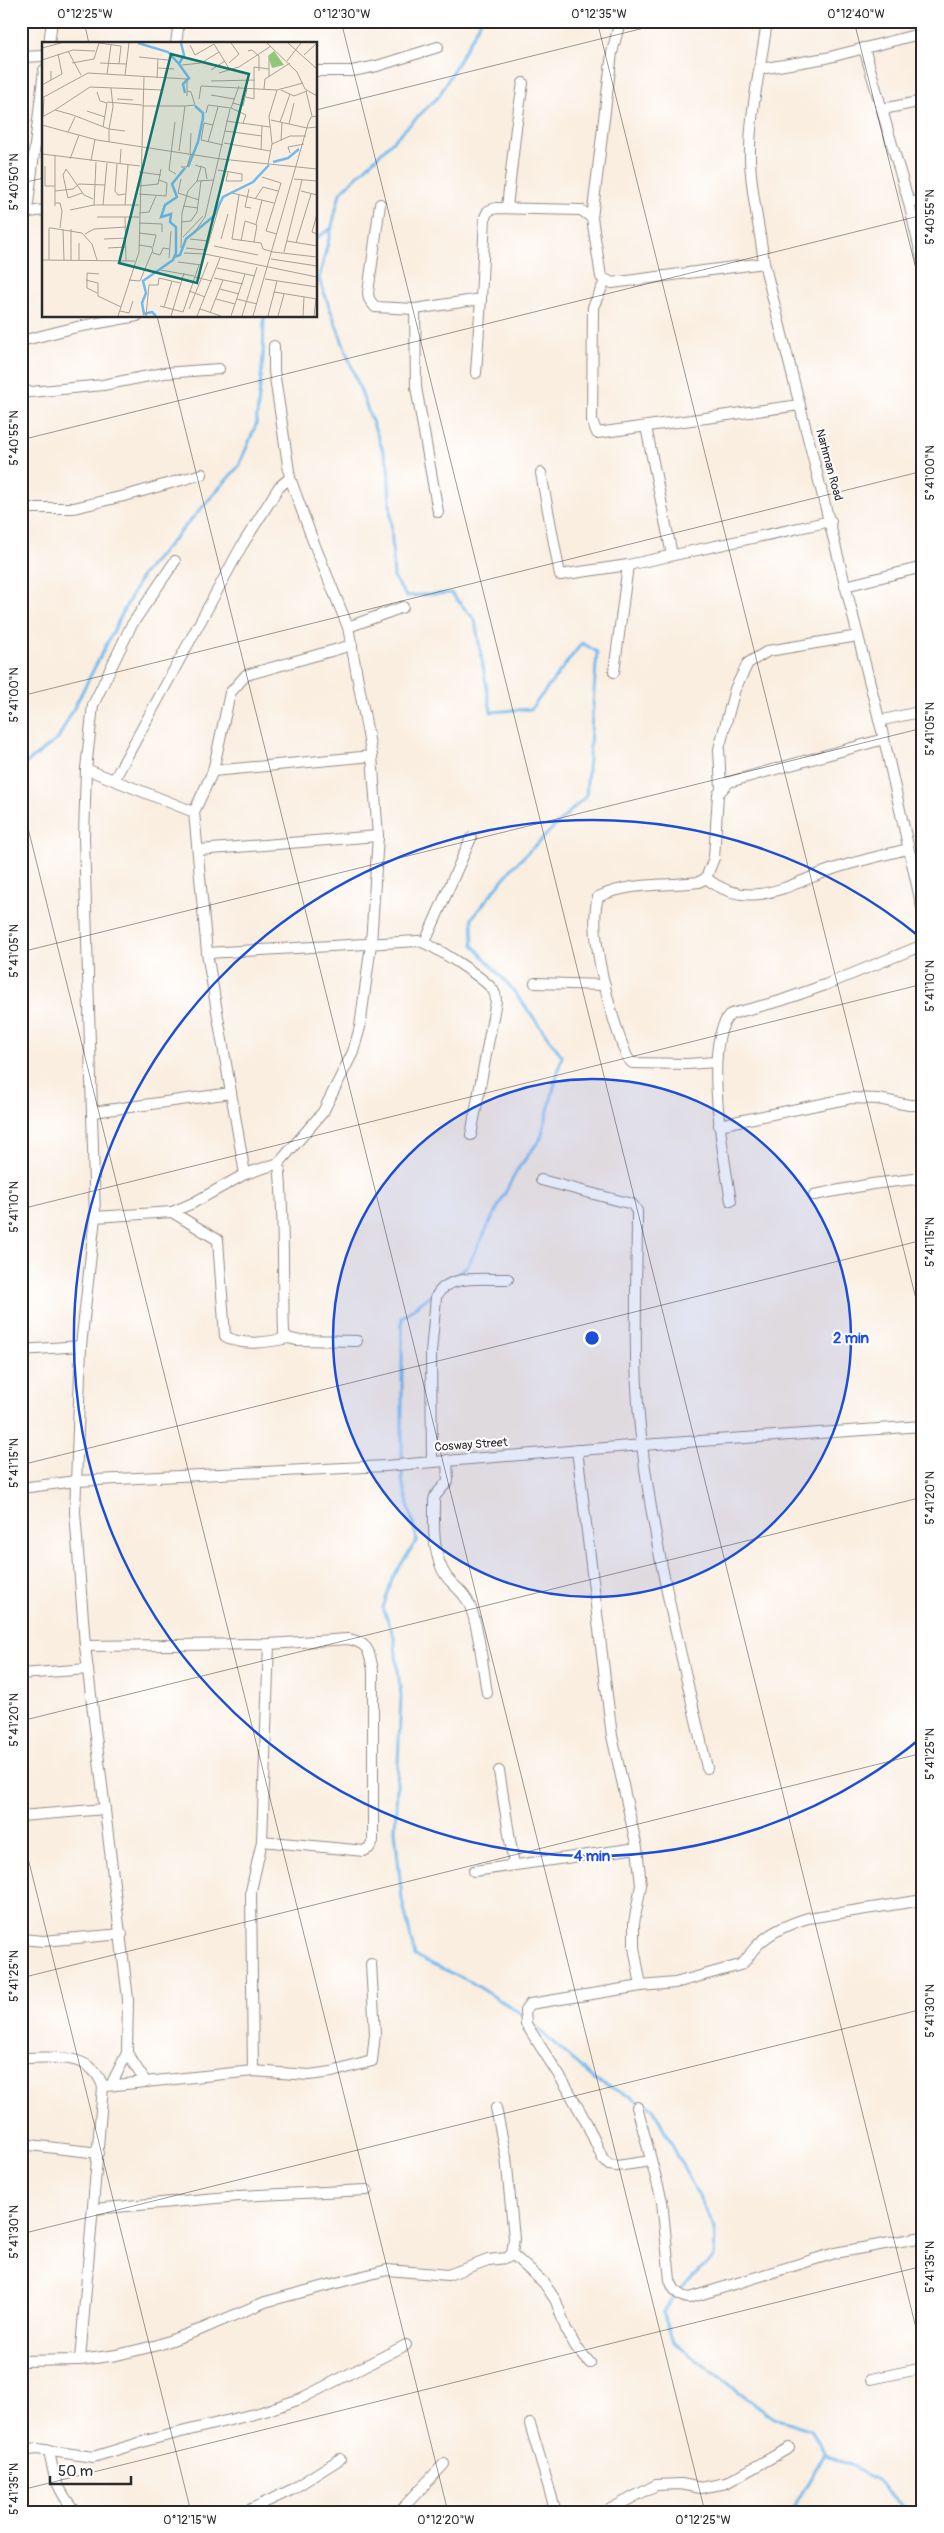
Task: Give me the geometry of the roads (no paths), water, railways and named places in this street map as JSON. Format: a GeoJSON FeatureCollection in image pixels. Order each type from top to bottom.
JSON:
{"type":"FeatureCollection","features":[{"type":"Feature","properties":{"kind":"street"},"geometry":{"type":"LineString","coordinates":[[49,42],[52,21]]}},
{"type":"Feature","properties":{"kind":"street"},"geometry":{"type":"LineString","coordinates":[[176,42],[179,21]]}},
{"type":"Feature","properties":{"kind":"street"},"geometry":{"type":"LineString","coordinates":[[620,21],[612,53],[592,218],[601,277],[605,281],[612,283],[764,262]]}},
{"type":"Feature","properties":{"kind":"street","name":"Narhman Road"},"geometry":{"type":"LineString","coordinates":[[767,21],[750,158],[752,188],[764,262],[831,521],[845,586],[884,739],[923,912]]}},
{"type":"Feature","properties":{"kind":"street"},"geometry":{"type":"LineString","coordinates":[[760,69],[794,65],[923,33]]}},
{"type":"Feature","properties":{"kind":"street"},"geometry":{"type":"LineString","coordinates":[[318,71],[352,70],[377,66],[438,47]]}},
{"type":"Feature","properties":{"kind":"street"},"geometry":{"type":"LineString","coordinates":[[864,48],[909,202],[923,263]]}},
{"type":"Feature","properties":{"kind":"street"},"geometry":{"type":"LineString","coordinates":[[21,56],[42,56]]}},
{"type":"Feature","properties":{"kind":"street"},"geometry":{"type":"LineString","coordinates":[[507,207],[523,83]]}},
{"type":"Feature","properties":{"kind":"street"},"geometry":{"type":"LineString","coordinates":[[42,84],[24,212],[42,210]]}},
{"type":"Feature","properties":{"kind":"street"},"geometry":{"type":"LineString","coordinates":[[883,109],[923,101]]}},
{"type":"Feature","properties":{"kind":"street"},"geometry":{"type":"LineString","coordinates":[[909,202],[923,199]]}},
{"type":"Feature","properties":{"kind":"street"},"geometry":{"type":"LineString","coordinates":[[380,204],[369,299],[375,307],[415,309],[481,300]]}},
{"type":"Feature","properties":{"kind":"street"},"geometry":{"type":"LineString","coordinates":[[476,372],[484,217],[488,212],[496,208],[507,207],[581,210],[592,218]]}},
{"type":"Feature","properties":{"kind":"street"},"geometry":{"type":"LineString","coordinates":[[605,281],[593,307],[592,421],[597,433],[800,405]]}},
{"type":"Feature","properties":{"kind":"street"},"geometry":{"type":"LineString","coordinates":[[415,309],[416,387],[438,512]]}},
{"type":"Feature","properties":{"kind":"street"},"geometry":{"type":"LineString","coordinates":[[21,341],[77,327],[126,318]]}},
{"type":"Feature","properties":{"kind":"street"},"geometry":{"type":"LineString","coordinates":[[95,1217],[172,1212],[193,1203],[245,1174],[279,1163],[321,1114],[353,1052],[360,1027],[371,944],[378,836],[372,756],[348,627],[312,541],[290,478],[274,371],[274,346]]}},
{"type":"Feature","properties":{"kind":"street"},"geometry":{"type":"LineString","coordinates":[[21,393],[103,386],[164,373],[219,369]]}},
{"type":"Feature","properties":{"kind":"street"},"geometry":{"type":"LineString","coordinates":[[646,427],[672,555]]}},
{"type":"Feature","properties":{"kind":"street"},"geometry":{"type":"LineString","coordinates":[[541,473],[560,575],[628,565],[831,521]]}},
{"type":"Feature","properties":{"kind":"street"},"geometry":{"type":"LineString","coordinates":[[21,508],[74,508],[202,474]]}},
{"type":"Feature","properties":{"kind":"street"},"geometry":{"type":"LineString","coordinates":[[114,780],[241,548],[279,487],[290,478]]}},
{"type":"Feature","properties":{"kind":"street"},"geometry":{"type":"LineString","coordinates":[[80,2360],[98,2153],[107,2086],[127,2053],[128,1999],[122,1934],[84,1646],[75,1512],[81,1346],[95,1217],[84,837],[86,769],[93,705],[131,626],[174,562]]}},
{"type":"Feature","properties":{"kind":"street"},"geometry":{"type":"LineString","coordinates":[[614,672],[628,565]]}},
{"type":"Feature","properties":{"kind":"street"},"geometry":{"type":"LineString","coordinates":[[845,586],[923,567]]}},
{"type":"Feature","properties":{"kind":"street"},"geometry":{"type":"LineString","coordinates":[[348,627],[403,608]]}},
{"type":"Feature","properties":{"kind":"street"},"geometry":{"type":"LineString","coordinates":[[716,1062],[687,1064],[632,1062],[624,1050],[605,985],[596,941],[595,907],[598,897],[630,888],[699,882],[706,878],[714,858],[717,799],[720,789],[719,750],[735,689],[748,663],[768,652],[858,636]]}},
{"type":"Feature","properties":{"kind":"street"},"geometry":{"type":"LineString","coordinates":[[245,1174],[207,953],[194,812],[213,771],[230,693],[236,683],[246,675],[352,645]]}},
{"type":"Feature","properties":{"kind":"street"},"geometry":{"type":"LineString","coordinates":[[879,721],[923,711]]}},
{"type":"Feature","properties":{"kind":"street"},"geometry":{"type":"LineString","coordinates":[[720,789],[729,782],[766,770],[884,739]]}},
{"type":"Feature","properties":{"kind":"street"},"geometry":{"type":"LineString","coordinates":[[213,771],[372,756]]}},
{"type":"Feature","properties":{"kind":"street"},"geometry":{"type":"LineString","coordinates":[[86,769],[194,812]]}},
{"type":"Feature","properties":{"kind":"street"},"geometry":{"type":"LineString","coordinates":[[199,850],[378,836]]}},
{"type":"Feature","properties":{"kind":"street"},"geometry":{"type":"LineString","coordinates":[[425,942],[471,838]]}},
{"type":"Feature","properties":{"kind":"street"},"geometry":{"type":"LineString","coordinates":[[706,878],[725,890],[748,894],[771,894],[835,869],[908,849]]}},
{"type":"Feature","properties":{"kind":"street"},"geometry":{"type":"LineString","coordinates":[[207,953],[425,942],[488,985],[495,995],[495,1006],[471,1135]]}},
{"type":"Feature","properties":{"kind":"street"},"geometry":{"type":"LineString","coordinates":[[731,1201],[719,1125],[716,1062],[720,1031],[726,1019],[731,1014],[780,1001],[825,985],[923,945]]}},
{"type":"Feature","properties":{"kind":"street"},"geometry":{"type":"LineString","coordinates":[[535,982],[605,985]]}},
{"type":"Feature","properties":{"kind":"street"},"geometry":{"type":"LineString","coordinates":[[93,1112],[231,1093]]}},
{"type":"Feature","properties":{"kind":"street"},"geometry":{"type":"LineString","coordinates":[[719,1125],[851,1098],[878,1099],[908,1105],[923,1105]]}},
{"type":"Feature","properties":{"kind":"street"},"geometry":{"type":"LineString","coordinates":[[279,1163],[284,1211],[281,1262],[284,1334],[288,1338]]}},
{"type":"Feature","properties":{"kind":"street"},"geometry":{"type":"LineString","coordinates":[[814,1195],[872,1184],[923,1178]]}},
{"type":"Feature","properties":{"kind":"street"},"geometry":{"type":"LineString","coordinates":[[541,1180],[632,1204],[637,1211],[638,1402],[642,1444],[654,1531],[707,1768]]}},
{"type":"Feature","properties":{"kind":"street"},"geometry":{"type":"LineString","coordinates":[[172,1212],[218,1240],[225,1336],[241,1342],[288,1338],[358,1341]]}},
{"type":"Feature","properties":{"kind":"street"},"geometry":{"type":"LineString","coordinates":[[430,1461],[432,1353],[436,1297],[439,1290],[453,1281],[508,1279]]}},
{"type":"Feature","properties":{"kind":"street"},"geometry":{"type":"LineString","coordinates":[[21,1350],[81,1346]]}},
{"type":"Feature","properties":{"kind":"street","name":"Cosway Street"},"geometry":{"type":"LineString","coordinates":[[21,1488],[76,1481],[385,1466],[642,1444],[923,1426]]}},
{"type":"Feature","properties":{"kind":"street"},"geometry":{"type":"LineString","coordinates":[[577,1450],[612,1736],[637,1848],[641,1884],[634,1923],[634,1947],[641,1986]]}},
{"type":"Feature","properties":{"kind":"street"},"geometry":{"type":"LineString","coordinates":[[447,1460],[448,1481],[435,1496],[434,1501],[435,1538],[440,1564],[447,1578],[462,1590],[471,1607],[487,1693]]}},
{"type":"Feature","properties":{"kind":"street"},"geometry":{"type":"LineString","coordinates":[[84,1646],[269,1644],[348,1639],[361,1641],[368,1650],[373,1670],[373,1841],[369,1848],[364,1851],[262,1841]]}},
{"type":"Feature","properties":{"kind":"street"},"geometry":{"type":"LineString","coordinates":[[253,2071],[251,1891],[262,1841],[269,1644]]}},
{"type":"Feature","properties":{"kind":"street"},"geometry":{"type":"LineString","coordinates":[[21,1674],[88,1669]]}},
{"type":"Feature","properties":{"kind":"street"},"geometry":{"type":"LineString","coordinates":[[499,1771],[514,1865]]}},
{"type":"Feature","properties":{"kind":"street"},"geometry":{"type":"LineString","coordinates":[[21,1816],[105,1809]]}},
{"type":"Feature","properties":{"kind":"street"},"geometry":{"type":"LineString","coordinates":[[474,1871],[637,1848]]}},
{"type":"Feature","properties":{"kind":"street"},"geometry":{"type":"LineString","coordinates":[[651,2161],[617,2166],[609,2165],[603,2160],[586,2122],[566,2086],[528,2030],[524,2018],[525,2011],[530,2004],[641,1986],[675,1983],[740,1965],[746,1961],[753,1950],[764,1940],[791,1924],[808,1918],[923,1900]]}},
{"type":"Feature","properties":{"kind":"street"},"geometry":{"type":"LineString","coordinates":[[21,1939],[43,1942],[122,1934]]}},
{"type":"Feature","properties":{"kind":"street"},"geometry":{"type":"LineString","coordinates":[[107,2086],[146,2080],[253,2071],[309,2076],[372,2061],[375,2034],[371,1964]]}},
{"type":"Feature","properties":{"kind":"street"},"geometry":{"type":"LineString","coordinates":[[127,2053],[146,2080]]}},
{"type":"Feature","properties":{"kind":"street"},"geometry":{"type":"LineString","coordinates":[[21,2058],[69,2058],[82,2061],[93,2069],[107,2086]]}},
{"type":"Feature","properties":{"kind":"street"},"geometry":{"type":"LineString","coordinates":[[637,2107],[662,2201],[670,2280],[673,2289],[683,2298],[689,2298],[836,2253],[923,2237]]}},
{"type":"Feature","properties":{"kind":"street"},"geometry":{"type":"LineString","coordinates":[[21,2361],[80,2360],[117,2355],[158,2345],[265,2302],[387,2270],[448,2275],[488,2260],[507,2258],[512,2254],[514,2238],[506,2157],[496,2108]]}},
{"type":"Feature","properties":{"kind":"street"},"geometry":{"type":"LineString","coordinates":[[21,2144],[98,2153]]}},
{"type":"Feature","properties":{"kind":"street"},"geometry":{"type":"LineString","coordinates":[[94,2209],[240,2196],[367,2190]]}},
{"type":"Feature","properties":{"kind":"street"},"geometry":{"type":"LineString","coordinates":[[512,2254],[544,2283],[556,2301],[569,2336],[590,2364]]}},
{"type":"Feature","properties":{"kind":"street"},"geometry":{"type":"LineString","coordinates":[[21,2451],[49,2450],[80,2457],[93,2457],[149,2440],[262,2412],[300,2399],[406,2345]]}},
{"type":"Feature","properties":{"kind":"street"},"geometry":{"type":"LineString","coordinates":[[871,2380],[923,2368]]}},
{"type":"Feature","properties":{"kind":"street"},"geometry":{"type":"LineString","coordinates":[[530,2424],[556,2512]]}},
{"type":"Feature","properties":{"kind":"street"},"geometry":{"type":"LineString","coordinates":[[606,2512],[656,2485],[681,2484],[701,2488],[726,2483],[789,2448]]}},
{"type":"Feature","properties":{"kind":"street"},"geometry":{"type":"LineString","coordinates":[[49,2450],[52,2469],[59,2490],[76,2512]]}},
{"type":"Feature","properties":{"kind":"street"},"geometry":{"type":"LineString","coordinates":[[245,2512],[291,2490],[340,2459]]}},
{"type":"Feature","properties":{"kind":"street"},"geometry":{"type":"LineString","coordinates":[[399,2512],[444,2464]]}},
{"type":"Feature","properties":{"kind":"waterway"},"geometry":{"type":"LineString","coordinates":[[450,1280],[468,1265],[517,1170],[541,1138],[562,1056],[513,990],[473,945],[472,918],[513,867],[586,796],[597,652],[582,643],[531,709],[491,712],[475,620],[451,593],[406,596],[394,578],[388,464],[319,279],[340,193],[439,96],[481,21]]}},
{"type":"Feature","properties":{"kind":"waterway"},"geometry":{"type":"LineString","coordinates":[[318,237],[332,228]]}},
{"type":"Feature","properties":{"kind":"waterway"},"geometry":{"type":"LineString","coordinates":[[21,767],[58,739],[142,575],[239,466],[256,425],[263,358],[264,318]]}},
{"type":"Feature","properties":{"kind":"waterway"},"geometry":{"type":"LineString","coordinates":[[435,1291],[402,1318],[402,1480],[417,1540],[393,1577],[383,1608],[394,1637],[401,1696],[395,1830],[402,1899],[415,1956],[471,1982],[523,2015]]}},
{"type":"Feature","properties":{"kind":"waterway"},"geometry":{"type":"LineString","coordinates":[[529,2021],[594,2079],[653,2108],[715,2228],[714,2257],[678,2291],[663,2312],[673,2342],[774,2418],[809,2429],[825,2453],[791,2512]]}},
{"type":"Feature","properties":{"kind":"waterway"},"geometry":{"type":"LineString","coordinates":[[825,2453],[877,2480],[909,2512]]}}]}
